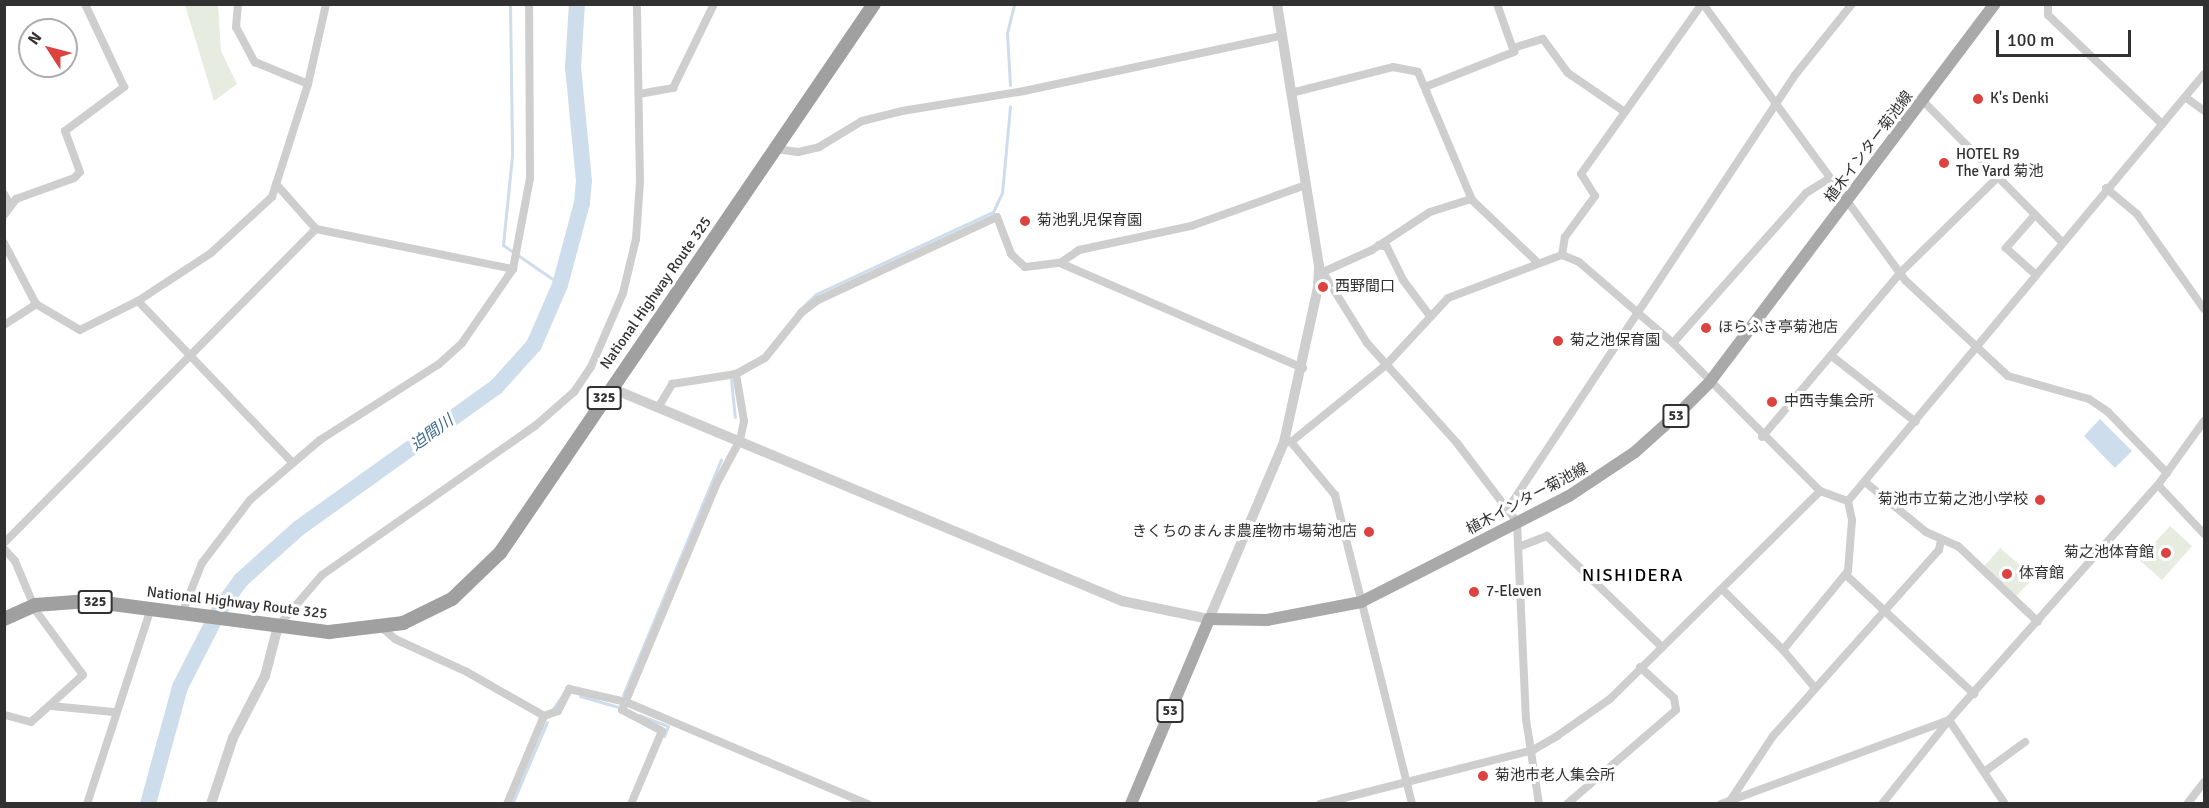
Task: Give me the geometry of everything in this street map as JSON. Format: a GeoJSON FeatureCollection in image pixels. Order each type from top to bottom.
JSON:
{"type":"FeatureCollection","features":[{"type":"Feature","properties":{"kind":"highway","name":"National Highway Route 325"},"geometry":{"type":"LineString","coordinates":[[4,619],[35,605],[70,601],[236,619],[328,632],[382,628],[437,608],[490,565],[874,4]]}},
{"type":"Feature","properties":{"kind":"main road","name":"植木インター菊池線"},"geometry":{"type":"LineString","coordinates":[[1209,619],[1267,620],[1361,602],[1569,496],[1635,452],[1709,383],[1995,4]]}},
{"type":"Feature","properties":{"kind":"main road","name":"53"},"geometry":{"type":"LineString","coordinates":[[1131,804],[1209,619]]}},
{"type":"Feature","properties":{"kind":"street"},"geometry":{"type":"LineString","coordinates":[[4,215],[10,204],[74,178],[80,172],[65,131],[124,87],[85,4]]}},
{"type":"Feature","properties":{"kind":"street"},"geometry":{"type":"LineString","coordinates":[[238,4],[238,33],[255,62],[308,84]]}},
{"type":"Feature","properties":{"kind":"street"},"geometry":{"type":"LineString","coordinates":[[4,243],[36,304],[80,330],[138,301],[211,253],[272,198],[308,84],[326,4]]}},
{"type":"Feature","properties":{"kind":"street"},"geometry":{"type":"LineString","coordinates":[[185,614],[202,563],[230,522],[292,462],[439,364],[462,342],[513,269],[530,178],[529,4]]}},
{"type":"Feature","properties":{"kind":"street"},"geometry":{"type":"LineString","coordinates":[[211,804],[233,738],[265,676],[278,626],[316,580],[343,557],[535,426],[584,378],[615,316],[636,239],[640,182],[637,4]]}},
{"type":"Feature","properties":{"kind":"street"},"geometry":{"type":"LineString","coordinates":[[639,94],[673,88],[714,4]]}},
{"type":"Feature","properties":{"kind":"street"},"geometry":{"type":"LineString","coordinates":[[1277,4],[1321,269],[1345,314],[1509,507],[1517,522],[1521,546],[1521,637],[1539,804]]}},
{"type":"Feature","properties":{"kind":"street"},"geometry":{"type":"LineString","coordinates":[[1425,87],[1510,55],[1513,48],[1497,4]]}},
{"type":"Feature","properties":{"kind":"street"},"geometry":{"type":"LineString","coordinates":[[1562,255],[1565,237],[1595,196],[1581,174],[1702,4],[1900,273],[2008,376],[2089,399],[2108,412],[2167,473]]}},
{"type":"Feature","properties":{"kind":"street"},"geometry":{"type":"LineString","coordinates":[[1509,507],[1776,105],[1820,41],[1852,4]]}},
{"type":"Feature","properties":{"kind":"street"},"geometry":{"type":"LineString","coordinates":[[2048,4],[2048,15],[2162,124]]}},
{"type":"Feature","properties":{"kind":"street"},"geometry":{"type":"LineString","coordinates":[[776,149],[798,152],[819,147],[862,121],[902,111],[1024,92],[1281,36]]}},
{"type":"Feature","properties":{"kind":"street"},"geometry":{"type":"LineString","coordinates":[[1513,48],[1543,39],[1568,73],[1625,112]]}},
{"type":"Feature","properties":{"kind":"street"},"geometry":{"type":"LineString","coordinates":[[1291,93],[1399,67],[1418,72],[1471,199],[1537,262]]}},
{"type":"Feature","properties":{"kind":"street"},"geometry":{"type":"LineString","coordinates":[[1784,650],[1846,575],[1852,541],[1848,501],[1916,422],[2061,241],[2205,74]]}},
{"type":"Feature","properties":{"kind":"street"},"geometry":{"type":"LineString","coordinates":[[2185,97],[2205,111]]}},
{"type":"Feature","properties":{"kind":"street"},"geometry":{"type":"LineString","coordinates":[[1923,101],[2061,241]]}},
{"type":"Feature","properties":{"kind":"street"},"geometry":{"type":"LineString","coordinates":[[1673,344],[1806,193],[1830,178]]}},
{"type":"Feature","properties":{"kind":"street"},"geometry":{"type":"LineString","coordinates":[[1762,437],[1833,357],[1900,273],[1997,178]]}},
{"type":"Feature","properties":{"kind":"street"},"geometry":{"type":"LineString","coordinates":[[276,184],[316,229],[513,269]]}},
{"type":"Feature","properties":{"kind":"street"},"geometry":{"type":"LineString","coordinates":[[1060,263],[1079,250],[1191,226],[1306,185]]}},
{"type":"Feature","properties":{"kind":"street"},"geometry":{"type":"LineString","coordinates":[[2106,188],[2137,214],[2205,309]]}},
{"type":"Feature","properties":{"kind":"street"},"geometry":{"type":"LineString","coordinates":[[4,194],[10,204]]}},
{"type":"Feature","properties":{"kind":"street"},"geometry":{"type":"LineString","coordinates":[[1321,269],[1379,245],[1430,212],[1471,199]]}},
{"type":"Feature","properties":{"kind":"street"},"geometry":{"type":"LineString","coordinates":[[2034,216],[2006,248],[2035,274]]}},
{"type":"Feature","properties":{"kind":"street"},"geometry":{"type":"LineString","coordinates":[[659,406],[672,384],[736,374],[765,358],[811,304],[997,218],[1020,264],[1060,263],[1303,368]]}},
{"type":"Feature","properties":{"kind":"street"},"geometry":{"type":"LineString","coordinates":[[4,543],[316,229]]}},
{"type":"Feature","properties":{"kind":"street"},"geometry":{"type":"LineString","coordinates":[[1379,245],[1387,247],[1403,280],[1430,316]]}},
{"type":"Feature","properties":{"kind":"street"},"geometry":{"type":"LineString","coordinates":[[1288,442],[1386,365],[1448,298],[1537,262],[1562,255],[1579,262],[1673,344],[1762,437],[1820,491],[1848,501]]}},
{"type":"Feature","properties":{"kind":"street"},"geometry":{"type":"LineString","coordinates":[[611,388],[659,406],[1122,601],[1209,619],[1288,442],[1321,269]]}},
{"type":"Feature","properties":{"kind":"street"},"geometry":{"type":"LineString","coordinates":[[138,301],[188,356],[292,462]]}},
{"type":"Feature","properties":{"kind":"street"},"geometry":{"type":"LineString","coordinates":[[4,325],[36,304]]}},
{"type":"Feature","properties":{"kind":"street"},"geometry":{"type":"LineString","coordinates":[[1833,357],[1916,422]]}},
{"type":"Feature","properties":{"kind":"street"},"geometry":{"type":"LineString","coordinates":[[632,804],[662,731],[624,712],[626,702],[718,481],[740,440],[744,421],[736,374]]}},
{"type":"Feature","properties":{"kind":"street"},"geometry":{"type":"LineString","coordinates":[[1882,804],[1949,720],[2158,485],[2205,421]]}},
{"type":"Feature","properties":{"kind":"street"},"geometry":{"type":"LineString","coordinates":[[1288,442],[1335,495],[1412,804]]}},
{"type":"Feature","properties":{"kind":"street"},"geometry":{"type":"LineString","coordinates":[[1865,482],[1941,540],[1958,546],[2038,622]]}},
{"type":"Feature","properties":{"kind":"street"},"geometry":{"type":"LineString","coordinates":[[2158,485],[2205,534]]}},
{"type":"Feature","properties":{"kind":"street"},"geometry":{"type":"LineString","coordinates":[[1320,804],[1533,750],[1610,699],[1660,645],[1722,589],[1820,491]]}},
{"type":"Feature","properties":{"kind":"street"},"geometry":{"type":"LineString","coordinates":[[1521,546],[1547,536],[1660,645]]}},
{"type":"Feature","properties":{"kind":"street"},"geometry":{"type":"LineString","coordinates":[[1726,803],[1773,736],[1938,550],[1941,540]]}},
{"type":"Feature","properties":{"kind":"street"},"geometry":{"type":"LineString","coordinates":[[4,549],[15,561],[35,605],[83,675],[51,706],[26,723],[4,715]]}},
{"type":"Feature","properties":{"kind":"street"},"geometry":{"type":"LineString","coordinates":[[1846,575],[1974,694]]}},
{"type":"Feature","properties":{"kind":"street"},"geometry":{"type":"LineString","coordinates":[[1722,589],[1784,650],[1815,688]]}},
{"type":"Feature","properties":{"kind":"street"},"geometry":{"type":"LineString","coordinates":[[87,804],[114,712],[151,609]]}},
{"type":"Feature","properties":{"kind":"street"},"geometry":{"type":"LineString","coordinates":[[382,628],[544,716]]}},
{"type":"Feature","properties":{"kind":"street"},"geometry":{"type":"LineString","coordinates":[[1567,804],[1676,710],[1674,698],[1640,667]]}},
{"type":"Feature","properties":{"kind":"street"},"geometry":{"type":"LineString","coordinates":[[507,804],[544,716],[558,711],[569,689],[626,702],[867,804]]}},
{"type":"Feature","properties":{"kind":"street"},"geometry":{"type":"LineString","coordinates":[[51,706],[114,712]]}},
{"type":"Feature","properties":{"kind":"street"},"geometry":{"type":"LineString","coordinates":[[1726,803],[1949,720]]}},
{"type":"Feature","properties":{"kind":"street"},"geometry":{"type":"LineString","coordinates":[[1949,720],[2005,804]]}},
{"type":"Feature","properties":{"kind":"street"},"geometry":{"type":"LineString","coordinates":[[1984,772],[2025,742]]}},
{"type":"Feature","properties":{"kind":"street"},"geometry":{"type":"LineString","coordinates":[[2187,804],[2205,782]]}},
{"type":"Feature","properties":{"kind":"shaded area"},"geometry":{"type":"Polygon","coordinates":[[[185,5],[218,5],[221,51],[237,84],[214,101],[185,5]]]}},
{"type":"Feature","properties":{"kind":"shaded area","name":"菊之池体育館"},"geometry":{"type":"Polygon","coordinates":[[[2170,526],[2192,546],[2162,580],[2139,560],[2170,526]]]}},
{"type":"Feature","properties":{"kind":"shaded area","name":"体育館"},"geometry":{"type":"Polygon","coordinates":[[[2000,548],[2034,577],[2013,600],[1981,570],[2000,548]]]}},
{"type":"Feature","properties":{"kind":"water"},"geometry":{"type":"Polygon","coordinates":[[[2100,419],[2132,451],[2115,468],[2084,436],[2100,419]]]}},
{"type":"Feature","properties":{"kind":"waterway"},"geometry":{"type":"LineString","coordinates":[[510,4],[512,156],[503,245],[560,284]]}},
{"type":"Feature","properties":{"kind":"waterway","name":"迫間川"},"geometry":{"type":"LineString","coordinates":[[148,804],[180,687],[220,609],[241,580],[299,528],[497,386],[534,345],[560,285],[582,203],[584,181],[573,67],[577,4]]}},
{"type":"Feature","properties":{"kind":"waterway"},"geometry":{"type":"LineString","coordinates":[[1010,85],[1007,33],[1014,4]]}},
{"type":"Feature","properties":{"kind":"waterway"},"geometry":{"type":"LineString","coordinates":[[798,311],[816,294],[993,212],[1002,193],[1010,106]]}},
{"type":"Feature","properties":{"kind":"waterway"},"geometry":{"type":"LineString","coordinates":[[731,380],[735,417]]}},
{"type":"Feature","properties":{"kind":"waterway"},"geometry":{"type":"LineString","coordinates":[[623,695],[721,460]]}},
{"type":"Feature","properties":{"kind":"waterway"},"geometry":{"type":"LineString","coordinates":[[552,710],[565,692]]}},
{"type":"Feature","properties":{"kind":"waterway"},"geometry":{"type":"LineString","coordinates":[[580,696],[618,707]]}},
{"type":"Feature","properties":{"kind":"waterway"},"geometry":{"type":"LineString","coordinates":[[639,715],[668,726],[664,736]]}},
{"type":"Feature","properties":{"kind":"waterway"},"geometry":{"type":"LineString","coordinates":[[512,804],[547,722]]}},
{"type":"Feature","properties":{"kind":"place","name":"K's Denki"},"geometry":{"type":"Point","coordinates":[1978,99]}},
{"type":"Feature","properties":{"kind":"place","name":"HOTEL R9 The Yard 菊池"},"geometry":{"type":"Point","coordinates":[1944,163]}},
{"type":"Feature","properties":{"kind":"place","name":"菊池乳児保育園"},"geometry":{"type":"Point","coordinates":[1025,221]}},
{"type":"Feature","properties":{"kind":"place","name":"西野間口"},"geometry":{"type":"Point","coordinates":[1323,287]}},
{"type":"Feature","properties":{"kind":"place","name":"ほらふき亭菊池店"},"geometry":{"type":"Point","coordinates":[1706,328]}},
{"type":"Feature","properties":{"kind":"place","name":"菊之池保育園"},"geometry":{"type":"Point","coordinates":[1558,341]}},
{"type":"Feature","properties":{"kind":"place","name":"中西寺集会所"},"geometry":{"type":"Point","coordinates":[1772,402]}},
{"type":"Feature","properties":{"kind":"place","name":"菊池市立菊之池小学校"},"geometry":{"type":"Point","coordinates":[2040,500]}},
{"type":"Feature","properties":{"kind":"place","name":"きくちのまんま農産物市場菊池店"},"geometry":{"type":"Point","coordinates":[1369,532]}},
{"type":"Feature","properties":{"kind":"place","name":"菊之池体育館"},"geometry":{"type":"Point","coordinates":[2166,553]}},
{"type":"Feature","properties":{"kind":"place","name":"体育館"},"geometry":{"type":"Point","coordinates":[2007,574]}},
{"type":"Feature","properties":{"kind":"place","name":"7-Eleven"},"geometry":{"type":"Point","coordinates":[1474,592]}},
{"type":"Feature","properties":{"kind":"place","name":"菊池市老人集会所"},"geometry":{"type":"Point","coordinates":[1483,776]}},
{"type":"Feature","properties":{"kind":"district","name":"NISHIDERA"},"geometry":{"type":"Point","coordinates":[1633,575]}}]}
